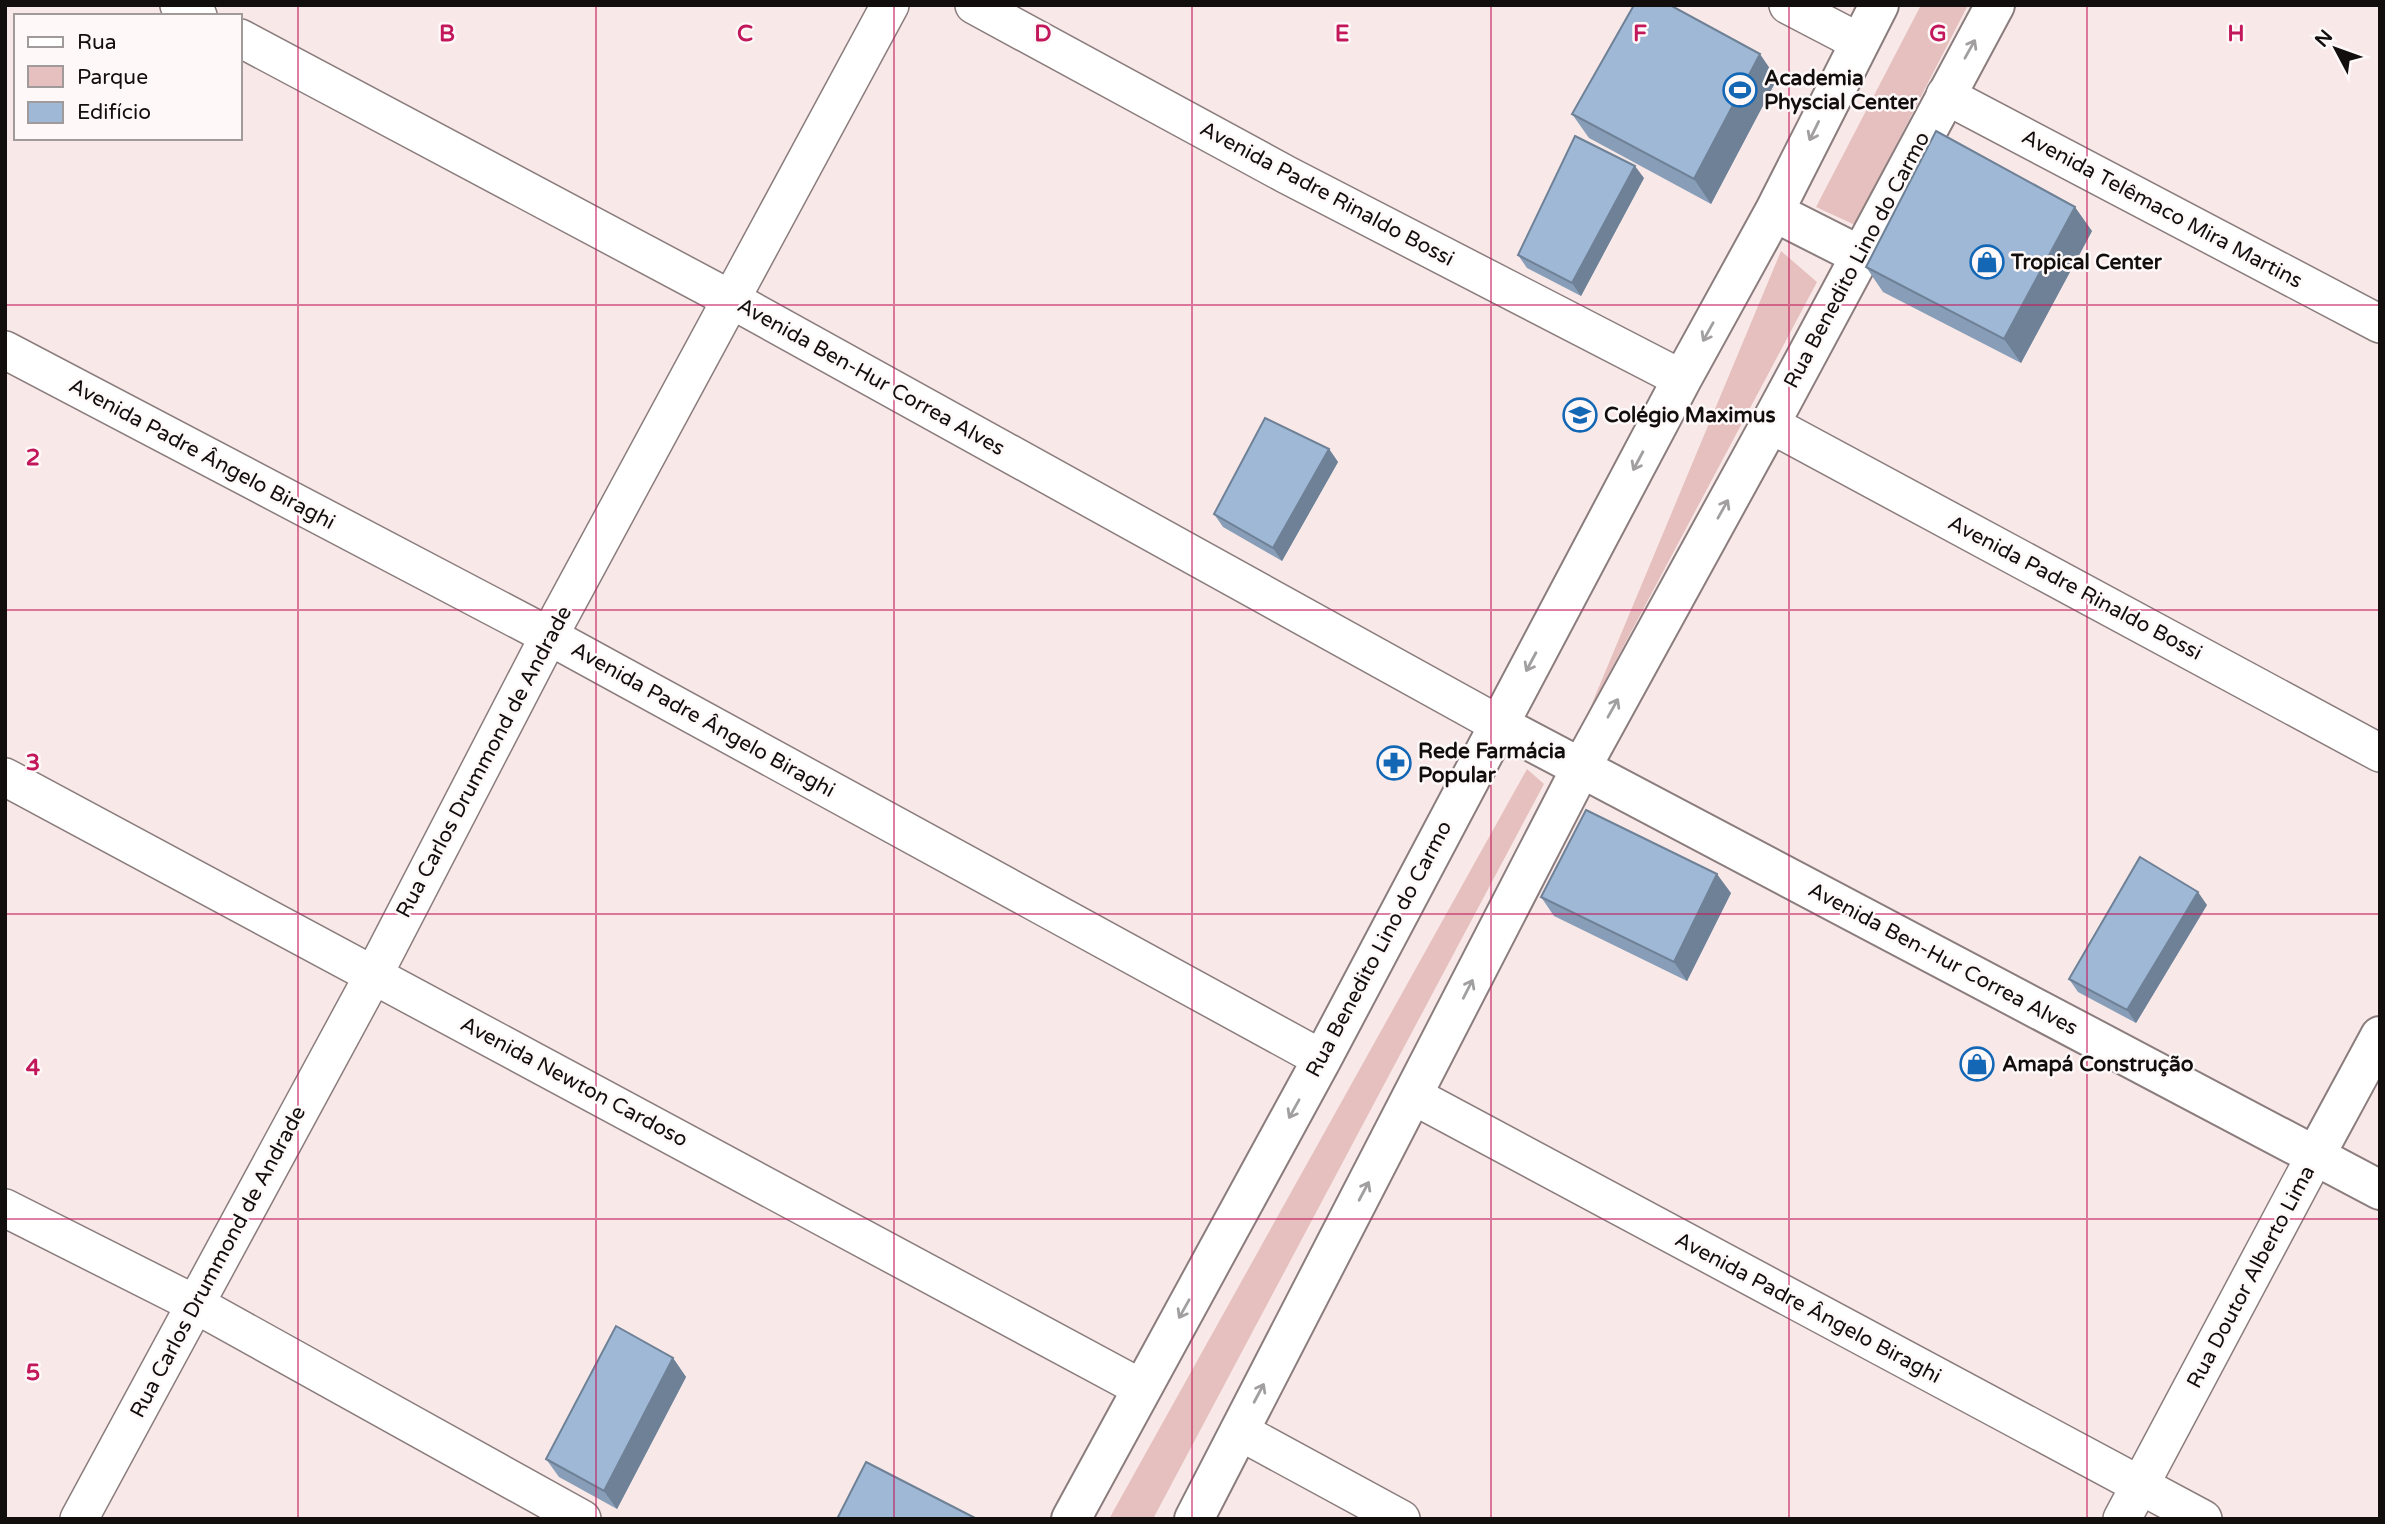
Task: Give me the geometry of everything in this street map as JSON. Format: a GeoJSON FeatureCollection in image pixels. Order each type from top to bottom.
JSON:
{"type":"FeatureCollection","features":[{"type":"Feature","properties":{"kind":"main road","name":"Rua Benedito Lino do Carmo"},"geometry":{"type":"LineString","coordinates":[[1071,1519],[1322,1059],[1682,379],[1774,212],[1879,5]]}},
{"type":"Feature","properties":{"kind":"main road","name":"Rua Benedito Lino do Carmo"},"geometry":{"type":"LineString","coordinates":[[1194,1519],[1581,768],[1995,5]]}},
{"type":"Feature","properties":{"kind":"main road"},"geometry":{"type":"LineString","coordinates":[[1774,212],[1859,255]]}},
{"type":"Feature","properties":{"kind":"main road","name":"Avenida Ben-Hur Correa Alves"},"geometry":{"type":"LineString","coordinates":[[1498,724],[2380,1190]]}},
{"type":"Feature","properties":{"kind":"main road","name":"Rua Doutor Alberto Lima"},"geometry":{"type":"LineString","coordinates":[[2315,1156],[2380,1036]]}},
{"type":"Feature","properties":{"kind":"street"},"geometry":{"type":"LineString","coordinates":[[178,5],[194,14]]}},
{"type":"Feature","properties":{"kind":"street","name":"Rua Carlos Drummond de Andrade"},"geometry":{"type":"LineString","coordinates":[[79,1519],[374,974],[549,636],[890,5]]}},
{"type":"Feature","properties":{"kind":"street","name":"Avenida Padre Rinaldo Bossi"},"geometry":{"type":"LineString","coordinates":[[974,5],[1287,175],[1682,379]]}},
{"type":"Feature","properties":{"kind":"street"},"geometry":{"type":"LineString","coordinates":[[1788,5],[1859,41]]}},
{"type":"Feature","properties":{"kind":"street","name":"Avenida Ben-Hur Correa Alves"},"geometry":{"type":"LineString","coordinates":[[242,39],[732,300],[1498,724]]}},
{"type":"Feature","properties":{"kind":"street","name":"Avenida Telêmaco Mira Martins"},"geometry":{"type":"LineString","coordinates":[[1945,95],[2380,324]]}},
{"type":"Feature","properties":{"kind":"street","name":"Avenida Padre Ângelo Biraghi"},"geometry":{"type":"LineString","coordinates":[[5,350],[549,636],[1322,1059]]}},
{"type":"Feature","properties":{"kind":"street","name":"Avenida Padre Rinaldo Bossi"},"geometry":{"type":"LineString","coordinates":[[1770,424],[2380,753]]}},
{"type":"Feature","properties":{"kind":"street","name":"Avenida Newton Cardoso"},"geometry":{"type":"LineString","coordinates":[[5,778],[1141,1388]]}},
{"type":"Feature","properties":{"kind":"street","name":"Avenida Padre Ângelo Biraghi"},"geometry":{"type":"LineString","coordinates":[[1414,1096],[2203,1519]]}},
{"type":"Feature","properties":{"kind":"street","name":"Rua Doutor Alberto Lima"},"geometry":{"type":"LineString","coordinates":[[2122,1519],[2315,1156]]}},
{"type":"Feature","properties":{"kind":"street"},"geometry":{"type":"LineString","coordinates":[[5,1208],[195,1304],[582,1519]]}},
{"type":"Feature","properties":{"kind":"street"},"geometry":{"type":"LineString","coordinates":[[1239,1431],[1401,1519]]}},
{"type":"Feature","properties":{"kind":"green space"},"geometry":{"type":"Polygon","coordinates":[[[1921,5],[1968,5],[1855,225],[1816,207],[1921,5]]]}},
{"type":"Feature","properties":{"kind":"green space"},"geometry":{"type":"Polygon","coordinates":[[[1781,251],[1817,282],[1588,713],[1781,251]]]}},
{"type":"Feature","properties":{"kind":"green space"},"geometry":{"type":"Polygon","coordinates":[[[1527,769],[1544,784],[1153,1519],[1109,1519],[1527,769]]]}},
{"type":"Feature","properties":{"kind":"building"},"geometry":{"type":"Polygon","coordinates":[[[1634,5],[1670,5],[1760,54],[1694,179],[1572,114],[1634,5]]]}},
{"type":"Feature","properties":{"kind":"building","name":"Tropical Center"},"geometry":{"type":"Polygon","coordinates":[[[1936,131],[2075,207],[2004,339],[1866,267],[1936,131]]]}},
{"type":"Feature","properties":{"kind":"building"},"geometry":{"type":"Polygon","coordinates":[[[1575,136],[1635,166],[1572,283],[1518,255],[1575,136]]]}},
{"type":"Feature","properties":{"kind":"building"},"geometry":{"type":"Polygon","coordinates":[[[1265,418],[1329,449],[1273,548],[1214,514],[1265,418]]]}},
{"type":"Feature","properties":{"kind":"building"},"geometry":{"type":"Polygon","coordinates":[[[1586,810],[1717,874],[1674,962],[1541,897],[1586,810]]]}},
{"type":"Feature","properties":{"kind":"building"},"geometry":{"type":"Polygon","coordinates":[[[2140,857],[2198,892],[2127,1010],[2069,979],[2140,857]]]}},
{"type":"Feature","properties":{"kind":"building"},"geometry":{"type":"Polygon","coordinates":[[[616,1326],[673,1358],[604,1491],[546,1459],[616,1326]]]}},
{"type":"Feature","properties":{"kind":"building"},"geometry":{"type":"Polygon","coordinates":[[[866,1462],[977,1519],[837,1519],[866,1462]]]}},
{"type":"Feature","properties":{"kind":"place","name":"Academia Physcial Center"},"geometry":{"type":"Point","coordinates":[1740,90]}},
{"type":"Feature","properties":{"kind":"place","name":"Tropical Center"},"geometry":{"type":"Point","coordinates":[1987,262]}},
{"type":"Feature","properties":{"kind":"place","name":"Colégio Maximus"},"geometry":{"type":"Point","coordinates":[1580,415]}},
{"type":"Feature","properties":{"kind":"place","name":"Rede Farmácia Popular"},"geometry":{"type":"Point","coordinates":[1394,763]}},
{"type":"Feature","properties":{"kind":"place","name":"Amapá Construção"},"geometry":{"type":"Point","coordinates":[1977,1064]}}]}
